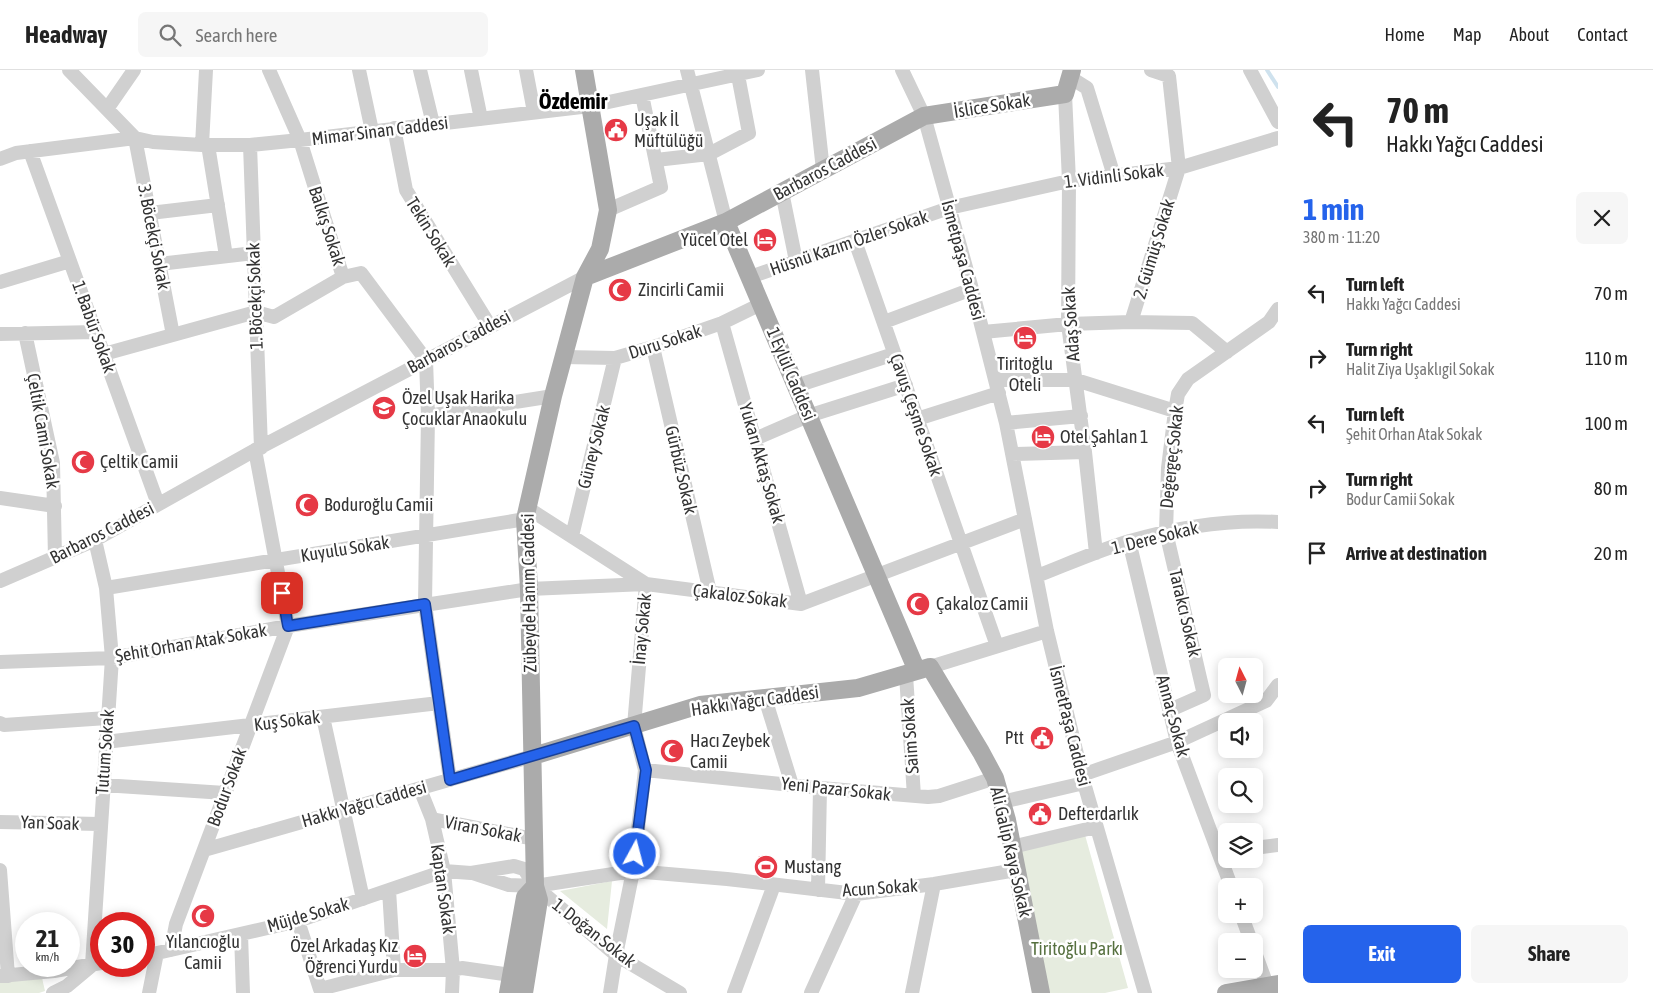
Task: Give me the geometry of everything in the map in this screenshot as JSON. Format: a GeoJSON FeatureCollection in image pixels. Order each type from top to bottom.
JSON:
{"type":"FeatureCollection","features":[{"type":"Feature","properties":{"kind":"main road"},"geometry":{"type":"LineString","coordinates":[[584,70],[608,210]]}},
{"type":"Feature","properties":{"kind":"main road","name":"İslice Sokak"},"geometry":{"type":"LineString","coordinates":[[924,116],[1066,81]]}},
{"type":"Feature","properties":{"kind":"main road","name":"Barbaros Caddesi"},"geometry":{"type":"LineString","coordinates":[[585,277],[726,222],[924,116]]}},
{"type":"Feature","properties":{"kind":"main road","name":"Zübeyde Hanım Caddesi"},"geometry":{"type":"LineString","coordinates":[[524,993],[538,900],[535,886],[534,756],[526,513],[553,396],[585,277],[600,249],[608,210]]}},
{"type":"Feature","properties":{"kind":"main road","name":"1 Eylül Caddesi"},"geometry":{"type":"LineString","coordinates":[[726,222],[917,671]]}},
{"type":"Feature","properties":{"kind":"main road","name":"Hakkı Yağcı Caddesi"},"geometry":{"type":"LineString","coordinates":[[534,756],[700,705],[858,688],[917,671]]}},
{"type":"Feature","properties":{"kind":"main road","name":"Ali Galip Kaya Sokak"},"geometry":{"type":"LineString","coordinates":[[917,671],[981,752],[995,778],[1012,846],[1041,993]]}},
{"type":"Feature","properties":{"kind":"main road"},"geometry":{"type":"LineString","coordinates":[[508,993],[525,897],[535,886]]}},
{"type":"Feature","properties":{"kind":"main road"},"geometry":{"type":"LineString","coordinates":[[1226,993],[1272,984]]}},
{"type":"Feature","properties":{"kind":"street"},"geometry":{"type":"LineString","coordinates":[[69,70],[135,138]]}},
{"type":"Feature","properties":{"kind":"street"},"geometry":{"type":"LineString","coordinates":[[107,109],[134,70]]}},
{"type":"Feature","properties":{"kind":"street"},"geometry":{"type":"LineString","coordinates":[[206,70],[205,145],[218,205],[226,256]]}},
{"type":"Feature","properties":{"kind":"street","name":"Balkış Sokak"},"geometry":{"type":"LineString","coordinates":[[269,70],[300,140],[343,277],[361,273],[426,360]]}},
{"type":"Feature","properties":{"kind":"street"},"geometry":{"type":"LineString","coordinates":[[359,70],[372,131]]}},
{"type":"Feature","properties":{"kind":"street"},"geometry":{"type":"LineString","coordinates":[[420,70],[433,124]]}},
{"type":"Feature","properties":{"kind":"street"},"geometry":{"type":"LineString","coordinates":[[471,70],[481,119]]}},
{"type":"Feature","properties":{"kind":"street"},"geometry":{"type":"LineString","coordinates":[[526,70],[534,112]]}},
{"type":"Feature","properties":{"kind":"street","name":"1 Eylül Caddesi"},"geometry":{"type":"LineString","coordinates":[[688,70],[726,222]]}},
{"type":"Feature","properties":{"kind":"street","name":"Mimar Sinan Caddesi"},"geometry":{"type":"LineString","coordinates":[[0,159],[23,152],[135,138],[153,142],[250,145],[481,119],[590,106],[738,72],[758,70]]}},
{"type":"Feature","properties":{"kind":"street"},"geometry":{"type":"LineString","coordinates":[[812,70],[823,170]]}},
{"type":"Feature","properties":{"kind":"street","name":"İsmetpaşa Caddesi"},"geometry":{"type":"LineString","coordinates":[[902,70],[924,116],[972,288],[1006,422],[1012,454]]}},
{"type":"Feature","properties":{"kind":"street","name":"2. Gümüş Sokak"},"geometry":{"type":"LineString","coordinates":[[1131,322],[1179,168],[1169,76],[1151,70]]}},
{"type":"Feature","properties":{"kind":"street"},"geometry":{"type":"LineString","coordinates":[[1250,70],[1278,122]]}},
{"type":"Feature","properties":{"kind":"street"},"geometry":{"type":"LineString","coordinates":[[656,160],[709,154],[750,133],[738,72]]}},
{"type":"Feature","properties":{"kind":"street"},"geometry":{"type":"LineString","coordinates":[[1066,81],[1087,88],[1114,176]]}},
{"type":"Feature","properties":{"kind":"street","name":"Adaş Sokak"},"geometry":{"type":"LineString","coordinates":[[1066,81],[1069,181],[1068,324],[1081,416],[1096,553]]}},
{"type":"Feature","properties":{"kind":"street"},"geometry":{"type":"LineString","coordinates":[[608,210],[661,187],[642,95]]}},
{"type":"Feature","properties":{"kind":"street","name":"Tekin Sokak"},"geometry":{"type":"LineString","coordinates":[[394,128],[406,190],[490,326]]}},
{"type":"Feature","properties":{"kind":"street","name":"3. Böcekçi Sokak"},"geometry":{"type":"LineString","coordinates":[[135,138],[173,335]]}},
{"type":"Feature","properties":{"kind":"street","name":"1. Vidinli Sokak"},"geometry":{"type":"LineString","coordinates":[[949,208],[1069,181],[1179,168],[1278,138]]}},
{"type":"Feature","properties":{"kind":"street"},"geometry":{"type":"LineString","coordinates":[[0,145],[23,152]]}},
{"type":"Feature","properties":{"kind":"street","name":"1. Böcekçi Sokak"},"geometry":{"type":"LineString","coordinates":[[250,145],[256,312],[258,449],[288,626]]}},
{"type":"Feature","properties":{"kind":"street","name":"1. Babür Sokak"},"geometry":{"type":"LineString","coordinates":[[23,152],[70,261],[158,504]]}},
{"type":"Feature","properties":{"kind":"street"},"geometry":{"type":"LineString","coordinates":[[782,192],[796,261]]}},
{"type":"Feature","properties":{"kind":"street"},"geometry":{"type":"LineString","coordinates":[[150,213],[218,205]]}},
{"type":"Feature","properties":{"kind":"street","name":"Hüsnü Kazım Özler Sokak"},"geometry":{"type":"LineString","coordinates":[[750,277],[949,208]]}},
{"type":"Feature","properties":{"kind":"street","name":"Çavuş Çeşme Sokak"},"geometry":{"type":"LineString","coordinates":[[855,240],[997,646]]}},
{"type":"Feature","properties":{"kind":"street"},"geometry":{"type":"LineString","coordinates":[[160,264],[254,253]]}},
{"type":"Feature","properties":{"kind":"street"},"geometry":{"type":"LineString","coordinates":[[0,282],[70,261]]}},
{"type":"Feature","properties":{"kind":"street"},"geometry":{"type":"LineString","coordinates":[[104,354],[256,312],[274,317],[343,277]]}},
{"type":"Feature","properties":{"kind":"street","name":"Barbaros Caddesi"},"geometry":{"type":"LineString","coordinates":[[0,581],[95,540],[258,449],[585,277]]}},
{"type":"Feature","properties":{"kind":"street"},"geometry":{"type":"LineString","coordinates":[[884,322],[972,288]]}},
{"type":"Feature","properties":{"kind":"street","name":"Duru Sokak"},"geometry":{"type":"LineString","coordinates":[[564,357],[615,358],[722,323],[761,304]]}},
{"type":"Feature","properties":{"kind":"street","name":"Değergeç Sokak"},"geometry":{"type":"LineString","coordinates":[[1166,532],[1168,468],[1178,394],[1188,379],[1227,352],[1274,325],[1278,309]]}},
{"type":"Feature","properties":{"kind":"street","name":"Yukarı Aktaş Sokak"},"geometry":{"type":"LineString","coordinates":[[722,323],[801,604]]}},
{"type":"Feature","properties":{"kind":"street"},"geometry":{"type":"LineString","coordinates":[[983,332],[1068,324],[1192,323],[1227,352]]}},
{"type":"Feature","properties":{"kind":"street"},"geometry":{"type":"LineString","coordinates":[[0,334],[96,332]]}},
{"type":"Feature","properties":{"kind":"street","name":"Çeltik Cami Sokak"},"geometry":{"type":"LineString","coordinates":[[26,333],[53,463],[55,558]]}},
{"type":"Feature","properties":{"kind":"street","name":"Gürbüz Sokak"},"geometry":{"type":"LineString","coordinates":[[653,347],[710,592]]}},
{"type":"Feature","properties":{"kind":"street"},"geometry":{"type":"LineString","coordinates":[[796,386],[894,354]]}},
{"type":"Feature","properties":{"kind":"street","name":"Güney Sokak"},"geometry":{"type":"LineString","coordinates":[[572,536],[615,358]]}},
{"type":"Feature","properties":{"kind":"street"},"geometry":{"type":"LineString","coordinates":[[426,360],[428,416],[425,604],[450,780]]}},
{"type":"Feature","properties":{"kind":"street"},"geometry":{"type":"LineString","coordinates":[[917,419],[997,387],[1076,380],[1175,411]]}},
{"type":"Feature","properties":{"kind":"street"},"geometry":{"type":"LineString","coordinates":[[755,439],[808,416],[906,385]]}},
{"type":"Feature","properties":{"kind":"street"},"geometry":{"type":"LineString","coordinates":[[428,416],[553,396]]}},
{"type":"Feature","properties":{"kind":"street"},"geometry":{"type":"LineString","coordinates":[[1006,422],[1081,416]]}},
{"type":"Feature","properties":{"kind":"street"},"geometry":{"type":"LineString","coordinates":[[1012,454],[1085,452]]}},
{"type":"Feature","properties":{"kind":"street","name":"İsmetPaşa Caddesi"},"geometry":{"type":"LineString","coordinates":[[1012,454],[1047,631],[1083,779],[1145,993]]}},
{"type":"Feature","properties":{"kind":"street"},"geometry":{"type":"LineString","coordinates":[[0,498],[55,506]]}},
{"type":"Feature","properties":{"kind":"street","name":"İnay Sokak"},"geometry":{"type":"LineString","coordinates":[[526,513],[572,536],[646,584],[634,726]]}},
{"type":"Feature","properties":{"kind":"street","name":"Kuyulu Sokak"},"geometry":{"type":"LineString","coordinates":[[106,588],[427,535],[526,513]]}},
{"type":"Feature","properties":{"kind":"street","name":"Çakaloz Sokak"},"geometry":{"type":"LineString","coordinates":[[529,589],[646,584],[801,604],[1025,518]]}},
{"type":"Feature","properties":{"kind":"street","name":"1. Dere Sokak"},"geometry":{"type":"LineString","coordinates":[[1037,576],[1129,541],[1166,532],[1232,522],[1278,522]]}},
{"type":"Feature","properties":{"kind":"street","name":"Tarakcı Sokak"},"geometry":{"type":"LineString","coordinates":[[1166,532],[1204,695],[1170,710]]}},
{"type":"Feature","properties":{"kind":"street","name":"Tutum Sokak"},"geometry":{"type":"LineString","coordinates":[[95,540],[106,588],[112,658],[100,824],[98,912]]}},
{"type":"Feature","properties":{"kind":"street","name":"Annaç Sokak"},"geometry":{"type":"LineString","coordinates":[[1129,541],[1178,742],[1218,842]]}},
{"type":"Feature","properties":{"kind":"street","name":"Şehit Orhan Atak Sokak"},"geometry":{"type":"LineString","coordinates":[[0,662],[112,658],[288,626],[529,589]]}},
{"type":"Feature","properties":{"kind":"street","name":"Bodur Sokak"},"geometry":{"type":"LineString","coordinates":[[171,950],[176,924],[288,626]]}},
{"type":"Feature","properties":{"kind":"street","name":"Hakkı Yağcı Caddesi"},"geometry":{"type":"LineString","coordinates":[[917,671],[1047,631]]}},
{"type":"Feature","properties":{"kind":"street","name":"Saim Sokak"},"geometry":{"type":"LineString","coordinates":[[914,796],[917,671]]}},
{"type":"Feature","properties":{"kind":"street"},"geometry":{"type":"LineString","coordinates":[[1002,802],[1083,779],[1272,704],[1278,685]]}},
{"type":"Feature","properties":{"kind":"street"},"geometry":{"type":"LineString","coordinates":[[765,698],[792,785]]}},
{"type":"Feature","properties":{"kind":"street","name":"Kuş Sokak"},"geometry":{"type":"LineString","coordinates":[[105,742],[438,703]]}},
{"type":"Feature","properties":{"kind":"street"},"geometry":{"type":"LineString","coordinates":[[323,717],[363,899]]}},
{"type":"Feature","properties":{"kind":"street"},"geometry":{"type":"LineString","coordinates":[[0,723],[4,725],[107,718]]}},
{"type":"Feature","properties":{"kind":"street"},"geometry":{"type":"LineString","coordinates":[[610,993],[633,871],[646,770],[634,726]]}},
{"type":"Feature","properties":{"kind":"street","name":"Hakkı Yağcı Caddesi"},"geometry":{"type":"LineString","coordinates":[[204,850],[534,756]]}},
{"type":"Feature","properties":{"kind":"street","name":"Yeni Pazar Sokak"},"geometry":{"type":"LineString","coordinates":[[646,770],[914,796],[939,796],[995,778]]}},
{"type":"Feature","properties":{"kind":"street"},"geometry":{"type":"LineString","coordinates":[[103,785],[225,793]]}},
{"type":"Feature","properties":{"kind":"street","name":"Kaptan Sokak"},"geometry":{"type":"LineString","coordinates":[[420,788],[432,819],[444,871],[452,970],[452,993]]}},
{"type":"Feature","properties":{"kind":"street"},"geometry":{"type":"LineString","coordinates":[[818,890],[820,788]]}},
{"type":"Feature","properties":{"kind":"street","name":"Viran Sokak"},"geometry":{"type":"LineString","coordinates":[[432,819],[534,839]]}},
{"type":"Feature","properties":{"kind":"street","name":"Yan Soak"},"geometry":{"type":"LineString","coordinates":[[0,822],[100,824]]}},
{"type":"Feature","properties":{"kind":"street"},"geometry":{"type":"LineString","coordinates":[[1012,846],[1096,827]]}},
{"type":"Feature","properties":{"kind":"street"},"geometry":{"type":"LineString","coordinates":[[1263,847],[1278,846]]}},
{"type":"Feature","properties":{"kind":"street","name":"1. Doğan Sokak"},"geometry":{"type":"LineString","coordinates":[[471,873],[514,866],[524,869],[535,886],[616,955],[679,993]]}},
{"type":"Feature","properties":{"kind":"street"},"geometry":{"type":"LineString","coordinates":[[0,870],[4,976],[90,965]]}},
{"type":"Feature","properties":{"kind":"street","name":"Acun Sokak"},"geometry":{"type":"LineString","coordinates":[[471,873],[509,885],[535,886],[633,871],[728,879],[856,894],[934,884],[1016,870]]}},
{"type":"Feature","properties":{"kind":"street","name":"Müjde Sokak"},"geometry":{"type":"LineString","coordinates":[[155,953],[298,921],[444,871],[471,873]]}},
{"type":"Feature","properties":{"kind":"street"},"geometry":{"type":"LineString","coordinates":[[912,993],[934,884]]}},
{"type":"Feature","properties":{"kind":"street"},"geometry":{"type":"LineString","coordinates":[[734,993],[774,885]]}},
{"type":"Feature","properties":{"kind":"street"},"geometry":{"type":"LineString","coordinates":[[389,890],[394,970]]}},
{"type":"Feature","properties":{"kind":"street"},"geometry":{"type":"LineString","coordinates":[[811,993],[856,894]]}},
{"type":"Feature","properties":{"kind":"street"},"geometry":{"type":"LineString","coordinates":[[298,921],[320,989],[394,970],[452,970],[462,968],[511,975]]}},
{"type":"Feature","properties":{"kind":"street"},"geometry":{"type":"LineString","coordinates":[[241,934],[243,993]]}},
{"type":"Feature","properties":{"kind":"street"},"geometry":{"type":"LineString","coordinates":[[1263,967],[1272,984]]}},
{"type":"Feature","properties":{"kind":"street"},"geometry":{"type":"LineString","coordinates":[[53,993],[67,986],[90,969]]}},
{"type":"Feature","properties":{"kind":"street"},"geometry":{"type":"LineString","coordinates":[[149,977],[149,993]]}},
{"type":"Feature","properties":{"kind":"green space","name":"Tiritoğlu Parkı"},"geometry":{"type":"Polygon","coordinates":[[[1085,835],[1128,988],[1105,993],[1048,993],[1016,849],[1085,835]]]}},
{"type":"Feature","properties":{"kind":"green space"},"geometry":{"type":"Polygon","coordinates":[[[612,881],[607,929],[560,891],[612,881]]]}},
{"type":"Feature","properties":{"kind":"green space"},"geometry":{"type":"Polygon","coordinates":[[[42,978],[45,991],[39,993],[0,993],[0,982],[42,978]]]}},
{"type":"Feature","properties":{"kind":"waterway"},"geometry":{"type":"LineString","coordinates":[[1267,70],[1278,87]]}},
{"type":"Feature","properties":{"kind":"place","name":"Uşak İl Müftülüğü"},"geometry":{"type":"Point","coordinates":[616,130]}},
{"type":"Feature","properties":{"kind":"place","name":"Yücel Otel"},"geometry":{"type":"Point","coordinates":[765,240]}},
{"type":"Feature","properties":{"kind":"place","name":"Zincirli Camii"},"geometry":{"type":"Point","coordinates":[620,290]}},
{"type":"Feature","properties":{"kind":"place","name":"Tiritoğlu Oteli"},"geometry":{"type":"Point","coordinates":[1025,338]}},
{"type":"Feature","properties":{"kind":"place","name":"Özel Uşak Harika Çocuklar Anaokulu"},"geometry":{"type":"Point","coordinates":[384,408]}},
{"type":"Feature","properties":{"kind":"place","name":"Otel Şahlan 1"},"geometry":{"type":"Point","coordinates":[1043,437]}},
{"type":"Feature","properties":{"kind":"place","name":"Çeltik Camii"},"geometry":{"type":"Point","coordinates":[83,462]}},
{"type":"Feature","properties":{"kind":"place","name":"Boduroğlu Camii"},"geometry":{"type":"Point","coordinates":[307,505]}},
{"type":"Feature","properties":{"kind":"place","name":"Çakaloz Camii"},"geometry":{"type":"Point","coordinates":[918,604]}},
{"type":"Feature","properties":{"kind":"place","name":"Ptt"},"geometry":{"type":"Point","coordinates":[1042,738]}},
{"type":"Feature","properties":{"kind":"place","name":"Hacı Zeybek Camii"},"geometry":{"type":"Point","coordinates":[672,751]}},
{"type":"Feature","properties":{"kind":"place","name":"Defterdarlık"},"geometry":{"type":"Point","coordinates":[1040,814]}},
{"type":"Feature","properties":{"kind":"place","name":"Mustang"},"geometry":{"type":"Point","coordinates":[766,867]}},
{"type":"Feature","properties":{"kind":"place","name":"Yılancıoğlu Camii"},"geometry":{"type":"Point","coordinates":[203,916]}},
{"type":"Feature","properties":{"kind":"place","name":"Özel Arkadaş Kız Öğrenci Yurdu"},"geometry":{"type":"Point","coordinates":[415,956]}},
{"type":"Feature","properties":{"kind":"district","name":"Özdemir"},"geometry":{"type":"Point","coordinates":[573,101]}},
{"type":"Feature","properties":{"kind":"route"},"geometry":{"type":"LineString","coordinates":[[282,593],[288,626],[425,604],[450,780],[634,726],[646,770],[635,854]]}}]}
